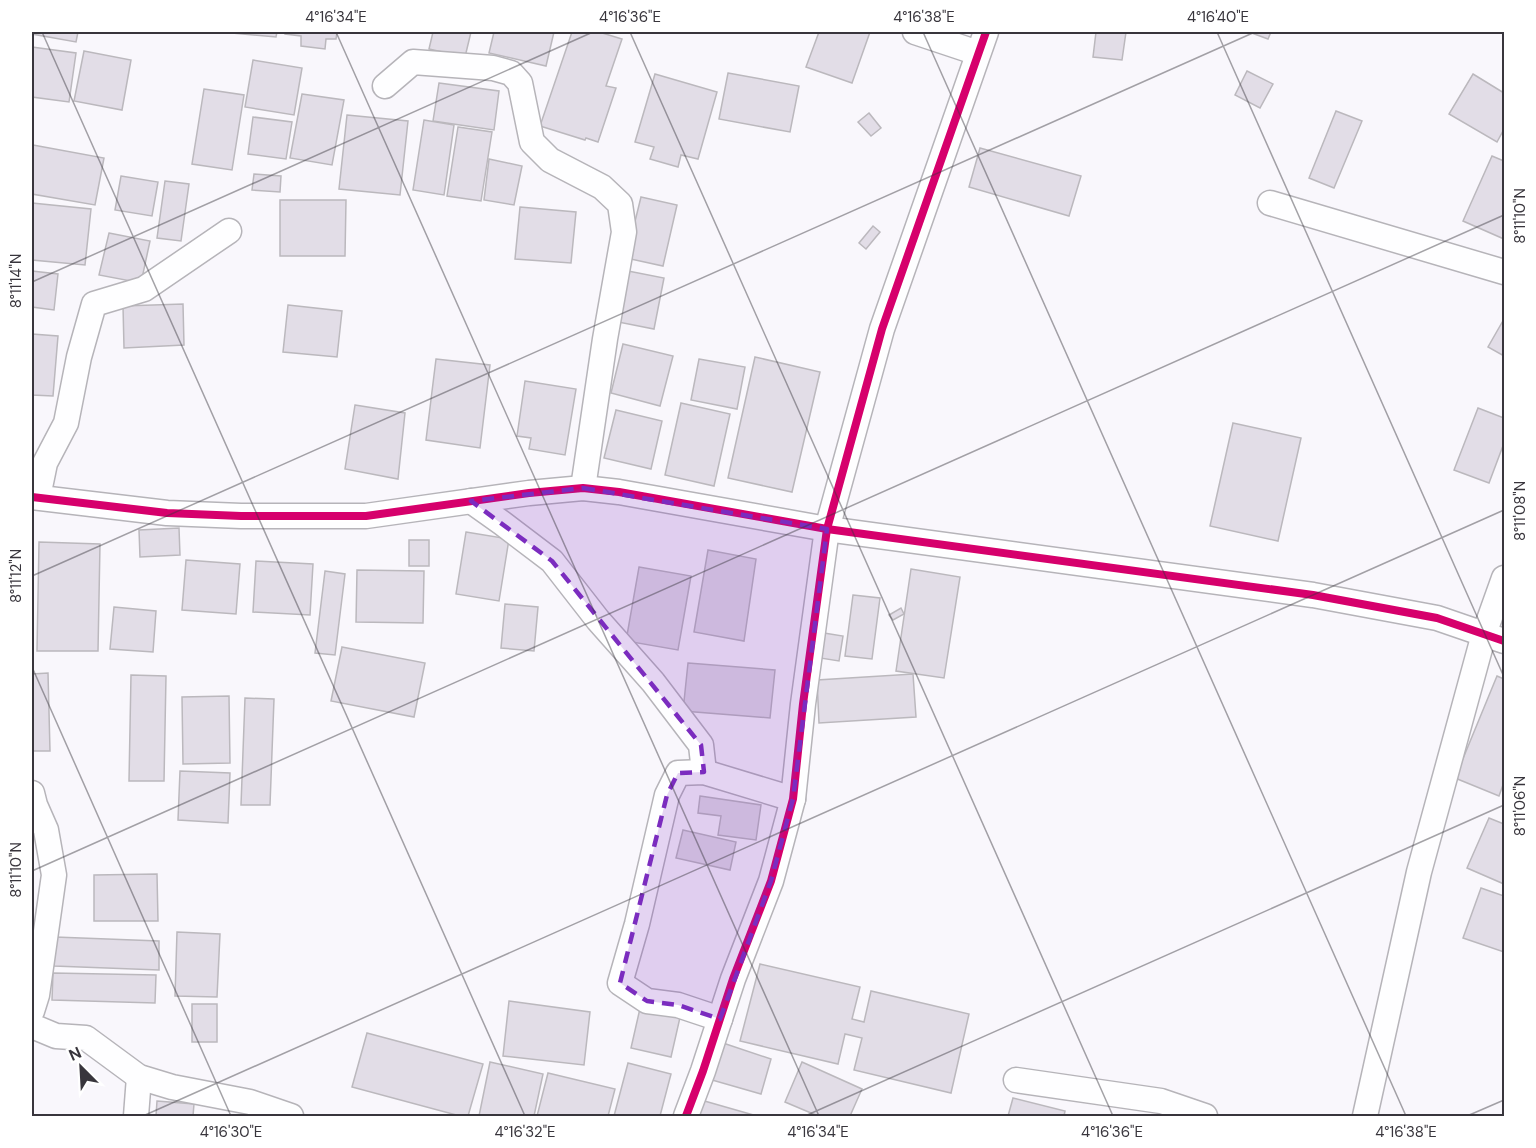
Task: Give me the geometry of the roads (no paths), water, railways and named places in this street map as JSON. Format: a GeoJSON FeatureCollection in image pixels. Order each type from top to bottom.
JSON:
{"type":"FeatureCollection","features":[{"type":"Feature","properties":{"kind":"street"},"geometry":{"type":"LineString","coordinates":[[686,1116],[733,979],[771,881],[793,799],[826,530],[882,329],[982,42],[915,32]]}},
{"type":"Feature","properties":{"kind":"street"},"geometry":{"type":"LineString","coordinates":[[385,86],[413,62],[493,68],[511,73],[520,84],[532,142],[550,160],[602,187],[620,204],[624,232],[605,339],[583,488]]}},
{"type":"Feature","properties":{"kind":"street"},"geometry":{"type":"LineString","coordinates":[[1270,203],[1504,272]]}},
{"type":"Feature","properties":{"kind":"street"},"geometry":{"type":"LineString","coordinates":[[229,231],[144,289],[94,304],[79,357],[66,423],[45,463],[35,497],[167,513],[241,516],[366,516],[583,488],[619,492],[826,530],[1313,595],[1437,618],[1494,638]]}},
{"type":"Feature","properties":{"kind":"street"},"geometry":{"type":"LineString","coordinates":[[471,501],[552,561],[598,620],[653,682],[701,745],[704,772]]}},
{"type":"Feature","properties":{"kind":"street"},"geometry":{"type":"LineString","coordinates":[[1365,1116],[1419,872],[1494,638],[1504,578]]}},
{"type":"Feature","properties":{"kind":"street"},"geometry":{"type":"LineString","coordinates":[[720,1019],[678,1005],[647,1001],[620,984],[637,924],[667,795],[678,773],[704,772],[793,799]]}},
{"type":"Feature","properties":{"kind":"street"},"geometry":{"type":"LineString","coordinates":[[32,793],[46,830],[54,875],[37,995],[32,1011]]}},
{"type":"Feature","properties":{"kind":"street"},"geometry":{"type":"LineString","coordinates":[[32,1026],[56,1036],[86,1038],[139,1077],[172,1087],[250,1102],[291,1116]]}},
{"type":"Feature","properties":{"kind":"street"},"geometry":{"type":"LineString","coordinates":[[136,1116],[139,1077]]}},
{"type":"Feature","properties":{"kind":"street"},"geometry":{"type":"LineString","coordinates":[[1016,1080],[1161,1101],[1205,1116]]}}]}
